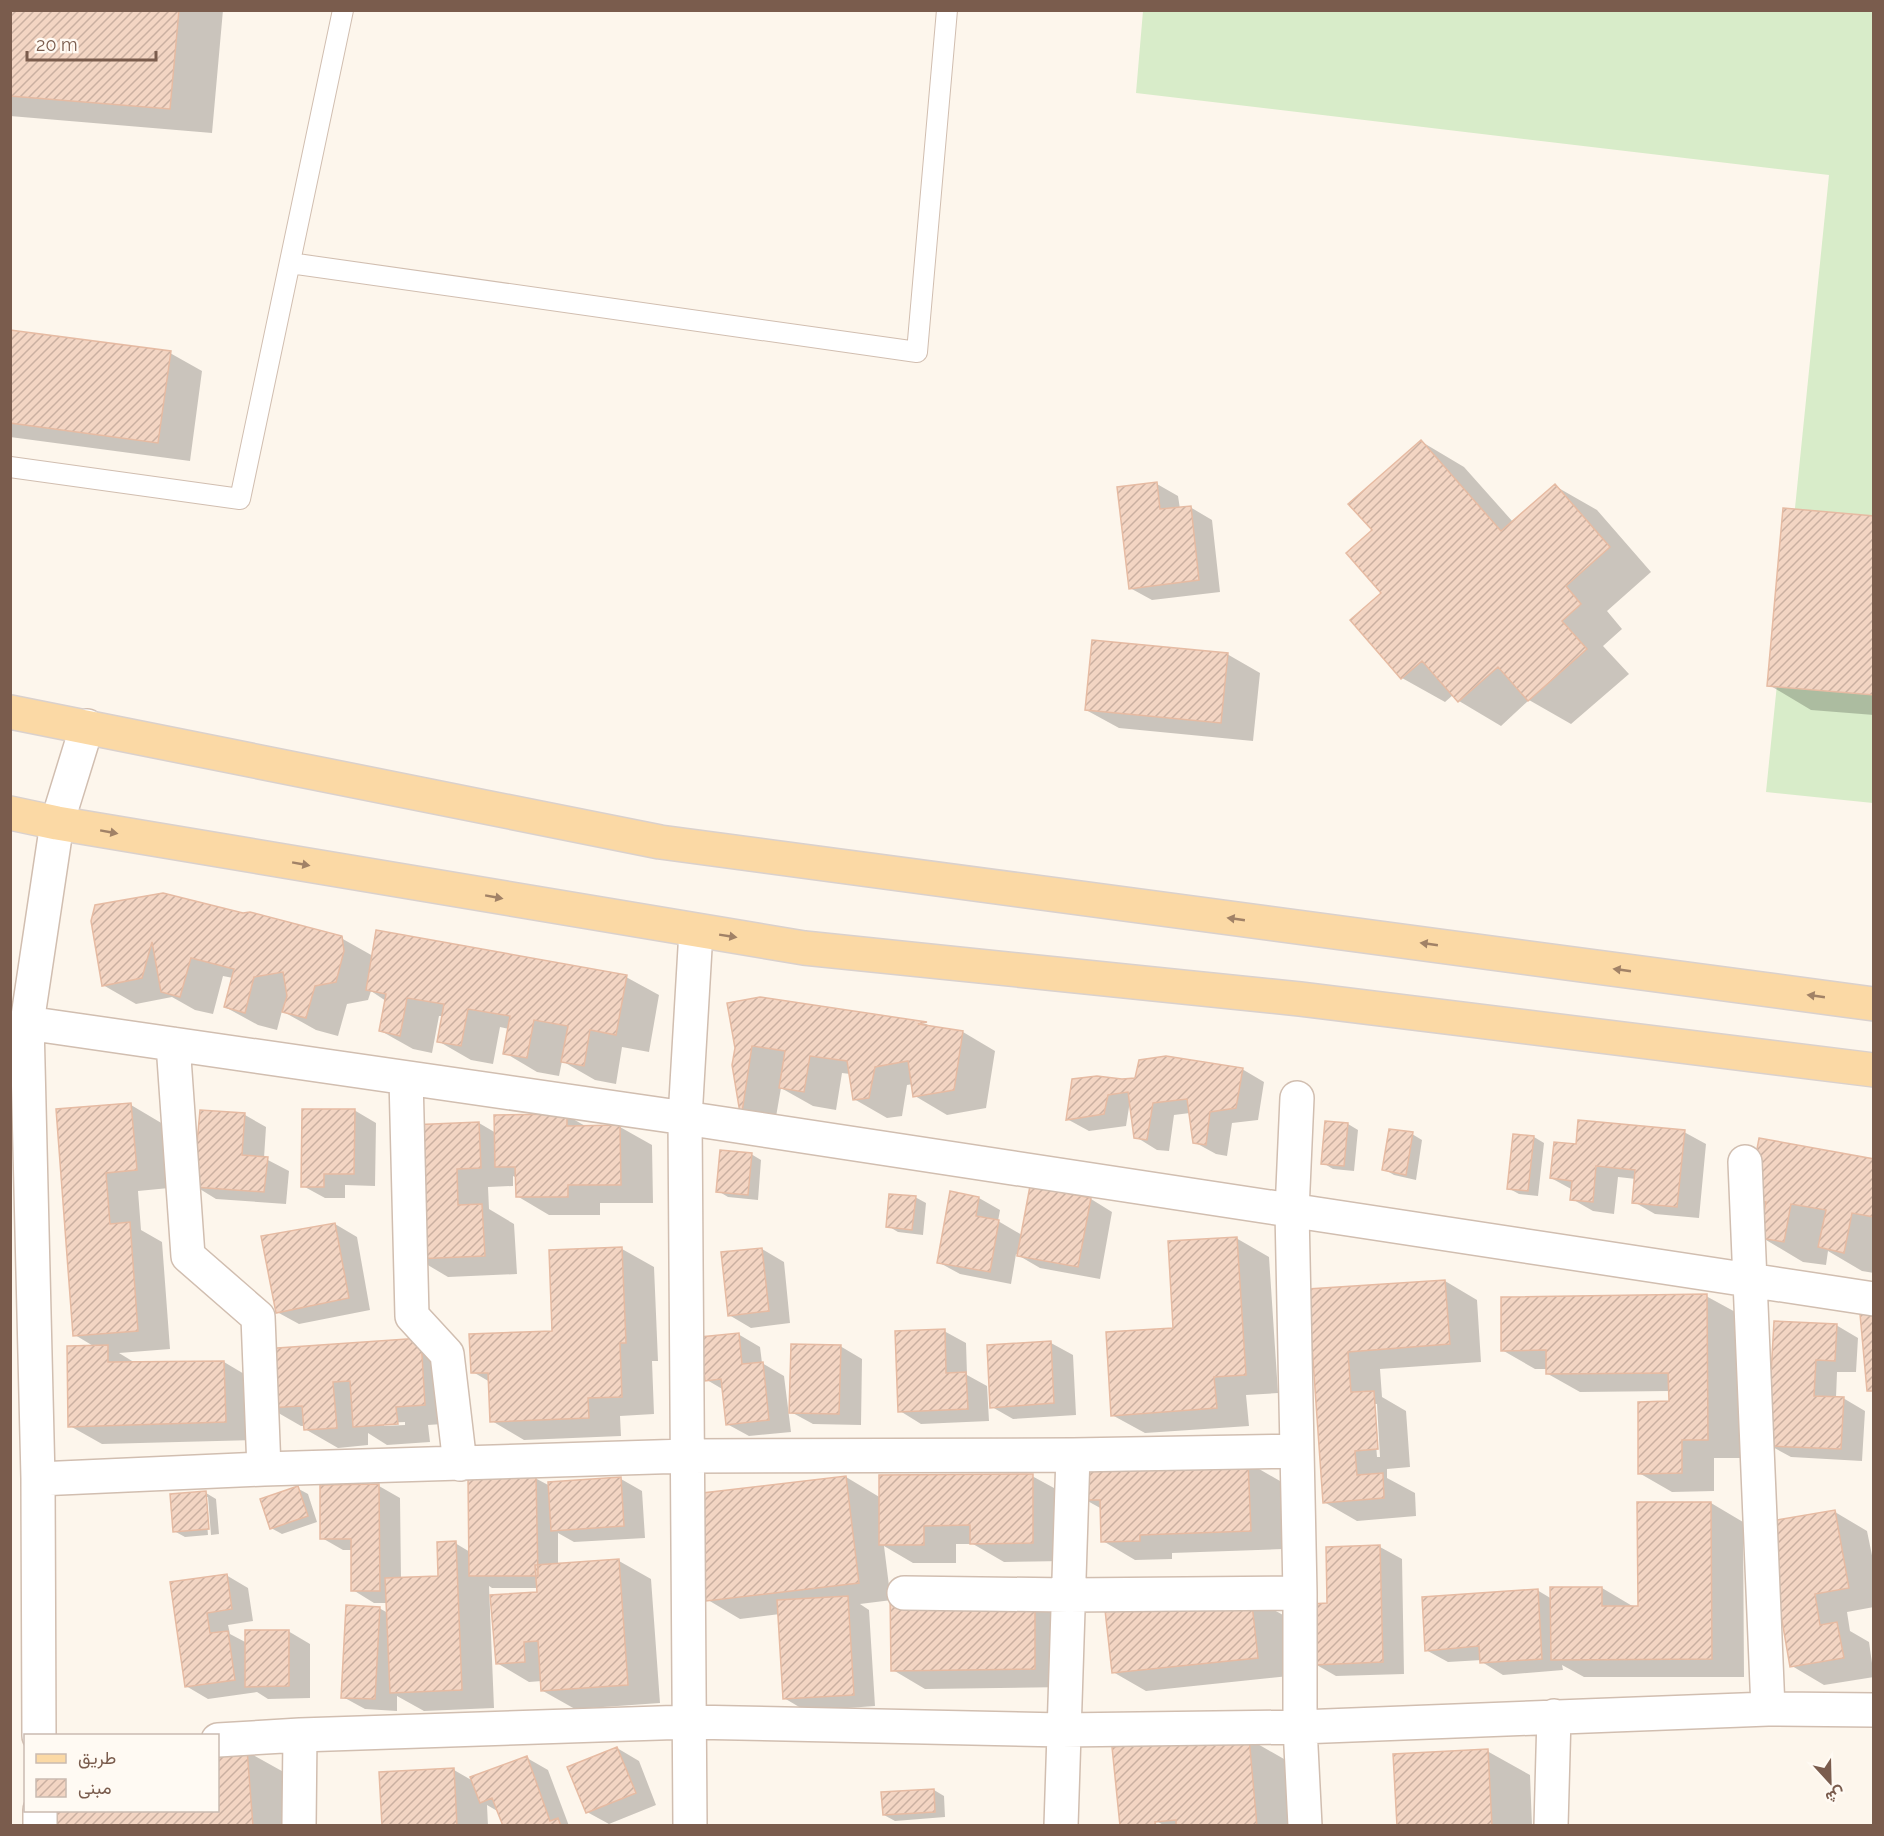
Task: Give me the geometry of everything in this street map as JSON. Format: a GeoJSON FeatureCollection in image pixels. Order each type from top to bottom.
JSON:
{"type":"FeatureCollection","features":[{"type":"Feature","properties":{"kind":"main road"},"geometry":{"type":"LineString","coordinates":[[10,712],[660,842],[1874,1004]]}},
{"type":"Feature","properties":{"kind":"main road"},"geometry":{"type":"LineString","coordinates":[[10,813],[57,823],[804,948],[1300,999],[1874,1070]]}},
{"type":"Feature","properties":{"kind":"street"},"geometry":{"type":"LineString","coordinates":[[39,1734],[38,1479],[27,1023],[57,823],[87,726]]}},
{"type":"Feature","properties":{"kind":"street"},"geometry":{"type":"LineString","coordinates":[[690,1826],[685,1118],[696,931]]}},
{"type":"Feature","properties":{"kind":"street"},"geometry":{"type":"LineString","coordinates":[[27,1023],[685,1118],[1874,1299]]}},
{"type":"Feature","properties":{"kind":"street"},"geometry":{"type":"LineString","coordinates":[[173,1044],[188,1256],[258,1317],[264,1469]]}},
{"type":"Feature","properties":{"kind":"street"},"geometry":{"type":"LineString","coordinates":[[406,1078],[412,1316],[447,1354],[460,1464]]}},
{"type":"Feature","properties":{"kind":"street"},"geometry":{"type":"LineString","coordinates":[[1297,1098],[1292,1211],[1300,1593],[1300,1727],[1305,1826]]}},
{"type":"Feature","properties":{"kind":"street"},"geometry":{"type":"LineString","coordinates":[[1745,1161],[1768,1709]]}},
{"type":"Feature","properties":{"kind":"street"},"geometry":{"type":"LineString","coordinates":[[38,1479],[264,1469],[687,1456],[1072,1455],[1297,1451]]}},
{"type":"Feature","properties":{"kind":"street"},"geometry":{"type":"LineString","coordinates":[[1061,1826],[1062,1730],[1069,1595],[1072,1455]]}},
{"type":"Feature","properties":{"kind":"street"},"geometry":{"type":"LineString","coordinates":[[904,1593],[1069,1595],[1300,1593]]}},
{"type":"Feature","properties":{"kind":"street"},"geometry":{"type":"LineString","coordinates":[[219,1740],[300,1735],[689,1722],[1062,1730],[1300,1727],[1768,1709],[1874,1710]]}},
{"type":"Feature","properties":{"kind":"street"},"geometry":{"type":"LineString","coordinates":[[1551,1826],[1554,1716]]}},
{"type":"Feature","properties":{"kind":"street"},"geometry":{"type":"LineString","coordinates":[[299,1826],[300,1735]]}},
{"type":"Feature","properties":{"kind":"lane"},"geometry":{"type":"LineString","coordinates":[[10,467],[240,499],[343,10]]}},
{"type":"Feature","properties":{"kind":"lane"},"geometry":{"type":"LineString","coordinates":[[290,264],[917,352],[947,10]]}},
{"type":"Feature","properties":{"kind":"green space"},"geometry":{"type":"Polygon","coordinates":[[[1143,11],[1873,11],[1873,803],[1766,792],[1829,175],[1136,93],[1143,11]]]}},
{"type":"Feature","properties":{"kind":"building"},"geometry":{"type":"Polygon","coordinates":[[[10,10],[179,10],[170,109],[10,96],[10,10]]]}},
{"type":"Feature","properties":{"kind":"building"},"geometry":{"type":"Polygon","coordinates":[[[10,330],[171,351],[158,443],[10,423],[10,330]]]}},
{"type":"Feature","properties":{"kind":"building"},"geometry":{"type":"Polygon","coordinates":[[[1421,440],[1501,531],[1555,484],[1610,547],[1566,586],[1581,604],[1562,621],[1587,649],[1528,701],[1498,667],[1458,702],[1422,661],[1401,679],[1350,620],[1381,593],[1346,553],[1372,530],[1348,504],[1421,440]]]}},
{"type":"Feature","properties":{"kind":"building"},"geometry":{"type":"Polygon","coordinates":[[[1157,482],[1160,509],[1191,506],[1199,580],[1129,589],[1117,487],[1157,482]]]}},
{"type":"Feature","properties":{"kind":"building"},"geometry":{"type":"Polygon","coordinates":[[[1783,508],[1874,516],[1874,695],[1767,686],[1783,508]]]}},
{"type":"Feature","properties":{"kind":"building"},"geometry":{"type":"Polygon","coordinates":[[[1092,640],[1228,653],[1221,723],[1085,710],[1092,640]]]}},
{"type":"Feature","properties":{"kind":"building"},"geometry":{"type":"Polygon","coordinates":[[[163,893],[243,913],[250,912],[342,936],[344,951],[336,982],[315,986],[306,1018],[282,1012],[287,996],[283,972],[254,977],[245,1013],[224,1007],[234,969],[191,958],[180,997],[161,992],[152,942],[142,978],[102,986],[91,921],[95,905],[163,893]]]}},
{"type":"Feature","properties":{"kind":"building"},"geometry":{"type":"Polygon","coordinates":[[[376,930],[627,975],[616,1035],[590,1030],[584,1066],[561,1062],[568,1026],[534,1020],[527,1058],[503,1054],[510,1016],[468,1009],[461,1046],[437,1042],[444,1004],[407,998],[400,1036],[379,1031],[386,994],[366,990],[376,930]]]}},
{"type":"Feature","properties":{"kind":"building"},"geometry":{"type":"Polygon","coordinates":[[[760,997],[927,1022],[918,1024],[963,1031],[954,1090],[913,1097],[908,1061],[875,1067],[869,1098],[853,1100],[847,1061],[810,1056],[804,1092],[779,1088],[785,1051],[752,1046],[741,1119],[732,1065],[735,1048],[727,1003],[760,997]]]}},
{"type":"Feature","properties":{"kind":"building"},"geometry":{"type":"Polygon","coordinates":[[[1166,1056],[1243,1068],[1236,1108],[1210,1112],[1206,1145],[1193,1143],[1187,1099],[1153,1103],[1147,1140],[1134,1138],[1128,1092],[1108,1095],[1104,1114],[1066,1120],[1072,1079],[1097,1076],[1135,1078],[1139,1060],[1166,1056]]]}},
{"type":"Feature","properties":{"kind":"building"},"geometry":{"type":"Polygon","coordinates":[[[131,1103],[137,1170],[106,1173],[110,1224],[130,1222],[138,1331],[73,1336],[56,1109],[131,1103]]]}},
{"type":"Feature","properties":{"kind":"building"},"geometry":{"type":"Polygon","coordinates":[[[302,1109],[355,1109],[354,1174],[324,1174],[324,1187],[301,1187],[302,1109]]]}},
{"type":"Feature","properties":{"kind":"building"},"geometry":{"type":"Polygon","coordinates":[[[200,1110],[245,1113],[242,1155],[268,1157],[264,1192],[193,1187],[200,1110]]]}},
{"type":"Feature","properties":{"kind":"building"},"geometry":{"type":"Polygon","coordinates":[[[567,1114],[567,1126],[620,1125],[621,1185],[568,1185],[568,1197],[516,1197],[515,1167],[495,1167],[494,1115],[567,1114]]]}},
{"type":"Feature","properties":{"kind":"building"},"geometry":{"type":"Polygon","coordinates":[[[1578,1120],[1685,1130],[1677,1207],[1632,1203],[1635,1170],[1596,1166],[1593,1202],[1570,1200],[1572,1181],[1550,1178],[1554,1142],[1576,1144],[1578,1120]]]}},
{"type":"Feature","properties":{"kind":"building"},"geometry":{"type":"Polygon","coordinates":[[[1325,1121],[1348,1123],[1344,1166],[1321,1164],[1325,1121]]]}},
{"type":"Feature","properties":{"kind":"building"},"geometry":{"type":"Polygon","coordinates":[[[479,1122],[481,1168],[457,1169],[458,1205],[482,1204],[485,1256],[414,1259],[409,1125],[479,1122]]]}},
{"type":"Feature","properties":{"kind":"building"},"geometry":{"type":"Polygon","coordinates":[[[1389,1129],[1413,1132],[1406,1175],[1382,1170],[1389,1129]]]}},
{"type":"Feature","properties":{"kind":"building"},"geometry":{"type":"Polygon","coordinates":[[[1513,1134],[1534,1136],[1528,1191],[1507,1189],[1513,1134]]]}},
{"type":"Feature","properties":{"kind":"building"},"geometry":{"type":"Polygon","coordinates":[[[1759,1138],[1874,1159],[1874,1217],[1852,1213],[1844,1253],[1818,1247],[1826,1210],[1791,1204],[1784,1242],[1759,1238],[1766,1202],[1748,1198],[1759,1138]]]}},
{"type":"Feature","properties":{"kind":"building"},"geometry":{"type":"Polygon","coordinates":[[[720,1150],[752,1153],[748,1195],[716,1192],[720,1150]]]}},
{"type":"Feature","properties":{"kind":"building"},"geometry":{"type":"Polygon","coordinates":[[[1030,1186],[1091,1198],[1078,1267],[1017,1256],[1030,1186]]]}},
{"type":"Feature","properties":{"kind":"building"},"geometry":{"type":"Polygon","coordinates":[[[950,1191],[979,1197],[976,1216],[999,1220],[990,1272],[937,1263],[950,1191]]]}},
{"type":"Feature","properties":{"kind":"building"},"geometry":{"type":"Polygon","coordinates":[[[889,1194],[916,1196],[912,1230],[886,1227],[889,1194]]]}},
{"type":"Feature","properties":{"kind":"building"},"geometry":{"type":"Polygon","coordinates":[[[335,1223],[349,1298],[276,1313],[261,1236],[335,1223]]]}},
{"type":"Feature","properties":{"kind":"building"},"geometry":{"type":"Polygon","coordinates":[[[1237,1237],[1246,1375],[1214,1377],[1217,1408],[1111,1416],[1106,1332],[1173,1328],[1168,1241],[1237,1237]]]}},
{"type":"Feature","properties":{"kind":"building"},"geometry":{"type":"Polygon","coordinates":[[[622,1247],[626,1343],[620,1343],[622,1397],[588,1398],[589,1418],[490,1422],[488,1373],[471,1373],[469,1334],[552,1331],[549,1250],[622,1247]]]}},
{"type":"Feature","properties":{"kind":"building"},"geometry":{"type":"Polygon","coordinates":[[[762,1248],[769,1311],[728,1316],[721,1252],[762,1248]]]}},
{"type":"Feature","properties":{"kind":"building"},"geometry":{"type":"Polygon","coordinates":[[[1445,1280],[1450,1344],[1348,1352],[1351,1392],[1374,1391],[1378,1449],[1355,1451],[1357,1475],[1383,1473],[1384,1498],[1323,1503],[1308,1289],[1445,1280]]]}},
{"type":"Feature","properties":{"kind":"building"},"geometry":{"type":"Polygon","coordinates":[[[1707,1294],[1708,1440],[1682,1440],[1682,1473],[1638,1474],[1638,1402],[1669,1401],[1668,1373],[1546,1374],[1546,1350],[1501,1351],[1501,1297],[1707,1294]]]}},
{"type":"Feature","properties":{"kind":"building"},"geometry":{"type":"Polygon","coordinates":[[[1874,1313],[1874,1391],[1867,1391],[1860,1314],[1874,1313]]]}},
{"type":"Feature","properties":{"kind":"building"},"geometry":{"type":"Polygon","coordinates":[[[1774,1321],[1837,1324],[1835,1361],[1816,1360],[1814,1396],[1844,1397],[1841,1449],[1767,1446],[1774,1321]]]}},
{"type":"Feature","properties":{"kind":"building"},"geometry":{"type":"Polygon","coordinates":[[[945,1329],[946,1373],[966,1372],[968,1409],[898,1412],[895,1331],[945,1329]]]}},
{"type":"Feature","properties":{"kind":"building"},"geometry":{"type":"Polygon","coordinates":[[[739,1333],[742,1364],[763,1362],[769,1420],[726,1425],[721,1379],[705,1381],[700,1337],[739,1333]]]}},
{"type":"Feature","properties":{"kind":"building"},"geometry":{"type":"Polygon","coordinates":[[[421,1338],[425,1405],[396,1407],[398,1424],[353,1427],[350,1381],[333,1382],[337,1428],[304,1430],[302,1406],[267,1408],[263,1349],[421,1338]]]}},
{"type":"Feature","properties":{"kind":"building"},"geometry":{"type":"Polygon","coordinates":[[[1051,1341],[1054,1403],[990,1408],[987,1345],[1051,1341]]]}},
{"type":"Feature","properties":{"kind":"building"},"geometry":{"type":"Polygon","coordinates":[[[791,1344],[841,1345],[839,1414],[789,1413],[791,1344]]]}},
{"type":"Feature","properties":{"kind":"building"},"geometry":{"type":"Polygon","coordinates":[[[108,1345],[108,1362],[224,1361],[226,1422],[68,1427],[67,1346],[108,1345]]]}},
{"type":"Feature","properties":{"kind":"building"},"geometry":{"type":"Polygon","coordinates":[[[1248,1461],[1251,1531],[1140,1535],[1140,1541],[1101,1542],[1100,1500],[1082,1500],[1081,1467],[1248,1461]]]}},
{"type":"Feature","properties":{"kind":"building"},"geometry":{"type":"Polygon","coordinates":[[[1033,1474],[1033,1543],[970,1544],[970,1525],[924,1526],[924,1545],[879,1545],[879,1475],[1033,1474]]]}},
{"type":"Feature","properties":{"kind":"building"},"geometry":{"type":"Polygon","coordinates":[[[846,1476],[859,1583],[706,1601],[694,1494],[846,1476]]]}},
{"type":"Feature","properties":{"kind":"building"},"geometry":{"type":"Polygon","coordinates":[[[468,1477],[536,1477],[538,1576],[469,1576],[468,1477]]]}},
{"type":"Feature","properties":{"kind":"building"},"geometry":{"type":"Polygon","coordinates":[[[621,1477],[624,1526],[551,1531],[548,1482],[621,1477]]]}},
{"type":"Feature","properties":{"kind":"building"},"geometry":{"type":"Polygon","coordinates":[[[379,1484],[380,1591],[351,1591],[351,1539],[320,1539],[320,1485],[379,1484]]]}},
{"type":"Feature","properties":{"kind":"building"},"geometry":{"type":"Polygon","coordinates":[[[298,1486],[308,1516],[270,1529],[260,1499],[298,1486]]]}},
{"type":"Feature","properties":{"kind":"building"},"geometry":{"type":"Polygon","coordinates":[[[206,1491],[209,1529],[173,1532],[170,1494],[206,1491]]]}},
{"type":"Feature","properties":{"kind":"building"},"geometry":{"type":"Polygon","coordinates":[[[1637,1502],[1711,1502],[1712,1659],[1551,1660],[1550,1587],[1602,1587],[1602,1606],[1638,1606],[1637,1502]]]}},
{"type":"Feature","properties":{"kind":"building"},"geometry":{"type":"Polygon","coordinates":[[[1835,1510],[1849,1588],[1815,1594],[1820,1625],[1837,1622],[1844,1658],[1790,1667],[1765,1522],[1835,1510]]]}},
{"type":"Feature","properties":{"kind":"building"},"geometry":{"type":"Polygon","coordinates":[[[456,1541],[462,1690],[390,1693],[385,1578],[438,1576],[437,1542],[456,1541]]]}},
{"type":"Feature","properties":{"kind":"building"},"geometry":{"type":"Polygon","coordinates":[[[1380,1545],[1383,1662],[1313,1665],[1311,1604],[1327,1603],[1326,1547],[1380,1545]]]}},
{"type":"Feature","properties":{"kind":"building"},"geometry":{"type":"Polygon","coordinates":[[[619,1559],[628,1685],[541,1691],[538,1641],[524,1642],[525,1662],[496,1664],[490,1595],[537,1592],[535,1565],[619,1559]]]}},
{"type":"Feature","properties":{"kind":"building"},"geometry":{"type":"Polygon","coordinates":[[[227,1574],[232,1609],[207,1613],[210,1633],[228,1631],[235,1680],[185,1687],[170,1582],[227,1574]]]}},
{"type":"Feature","properties":{"kind":"building"},"geometry":{"type":"Polygon","coordinates":[[[1538,1589],[1542,1659],[1480,1663],[1479,1646],[1425,1651],[1422,1597],[1538,1589]]]}},
{"type":"Feature","properties":{"kind":"building"},"geometry":{"type":"Polygon","coordinates":[[[1035,1590],[1035,1669],[891,1671],[890,1592],[1035,1590]]]}},
{"type":"Feature","properties":{"kind":"building"},"geometry":{"type":"Polygon","coordinates":[[[1251,1595],[1258,1658],[1112,1673],[1105,1610],[1251,1595]]]}},
{"type":"Feature","properties":{"kind":"building"},"geometry":{"type":"Polygon","coordinates":[[[848,1596],[854,1695],[783,1699],[777,1600],[848,1596]]]}},
{"type":"Feature","properties":{"kind":"building"},"geometry":{"type":"Polygon","coordinates":[[[346,1605],[380,1607],[375,1699],[341,1698],[346,1605]]]}},
{"type":"Feature","properties":{"kind":"building"},"geometry":{"type":"Polygon","coordinates":[[[245,1630],[289,1630],[289,1686],[245,1687],[245,1630]]]}},
{"type":"Feature","properties":{"kind":"building"},"geometry":{"type":"Polygon","coordinates":[[[1249,1737],[1257,1826],[1176,1826],[1176,1820],[1155,1822],[1156,1826],[1120,1826],[1112,1747],[1165,1742],[1166,1745],[1249,1737]]]}},
{"type":"Feature","properties":{"kind":"building"},"geometry":{"type":"Polygon","coordinates":[[[617,1747],[636,1793],[586,1813],[567,1767],[617,1747]]]}},
{"type":"Feature","properties":{"kind":"building"},"geometry":{"type":"Polygon","coordinates":[[[247,1749],[253,1826],[51,1826],[50,1812],[219,1812],[219,1752],[247,1749]]]}},
{"type":"Feature","properties":{"kind":"building"},"geometry":{"type":"Polygon","coordinates":[[[1488,1749],[1492,1826],[1397,1826],[1393,1754],[1488,1749]]]}},
{"type":"Feature","properties":{"kind":"building"},"geometry":{"type":"Polygon","coordinates":[[[527,1756],[550,1821],[558,1818],[561,1826],[503,1826],[492,1798],[480,1803],[470,1777],[527,1756]]]}},
{"type":"Feature","properties":{"kind":"building"},"geometry":{"type":"Polygon","coordinates":[[[454,1768],[457,1826],[382,1826],[379,1772],[454,1768]]]}},
{"type":"Feature","properties":{"kind":"building"},"geometry":{"type":"Polygon","coordinates":[[[934,1789],[935,1812],[883,1815],[881,1792],[934,1789]]]}}]}
